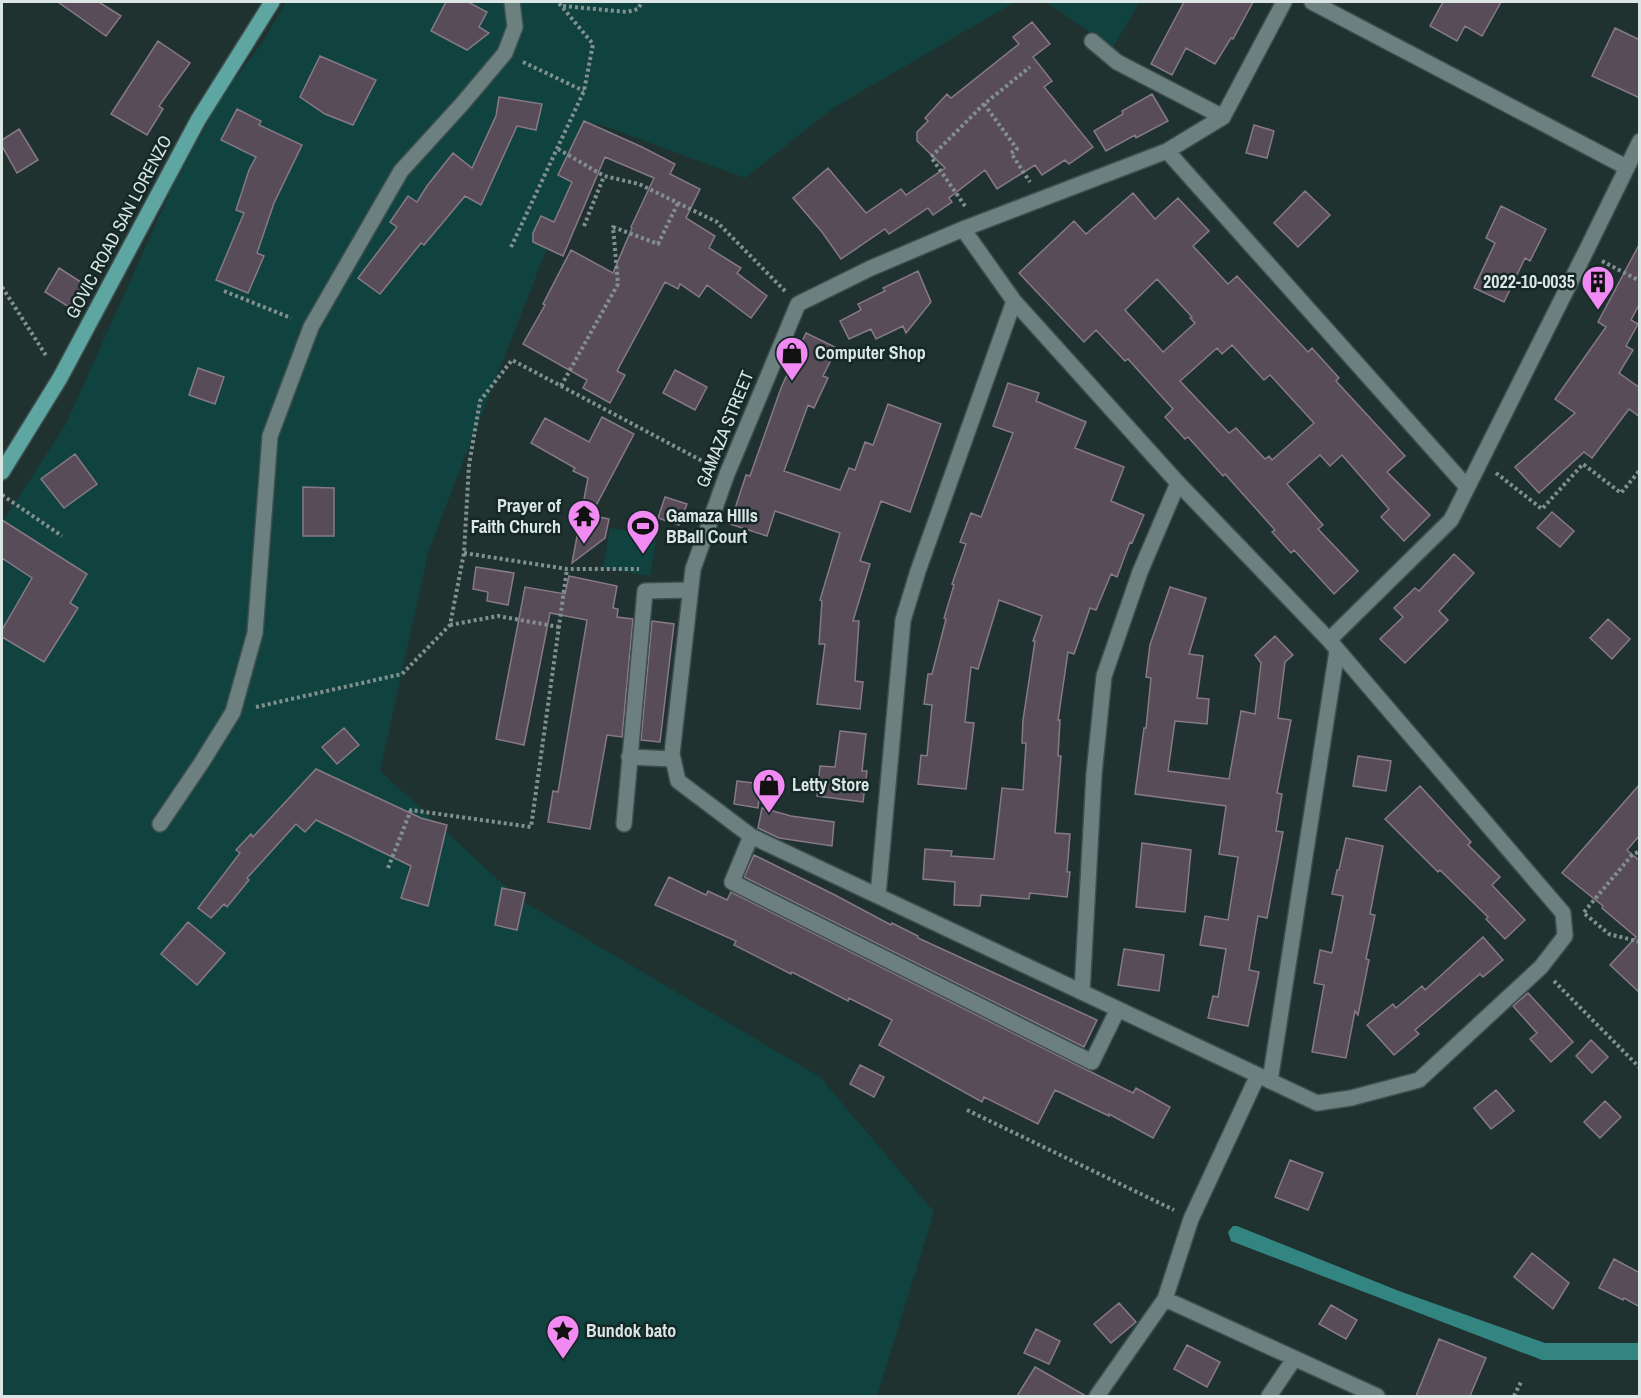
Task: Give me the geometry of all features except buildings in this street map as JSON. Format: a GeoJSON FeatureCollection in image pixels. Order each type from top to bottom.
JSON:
{"type":"FeatureCollection","features":[{"type":"Feature","properties":{"kind":"main road","name":"GOVIC ROAD SAN LORENZO"},"geometry":{"type":"LineString","coordinates":[[2,472],[60,378],[198,120],[272,2]]}},
{"type":"Feature","properties":{"kind":"street"},"geometry":{"type":"LineString","coordinates":[[160,824],[233,712],[255,633],[270,436],[311,327],[401,171],[505,53],[515,27],[512,2]]}},
{"type":"Feature","properties":{"kind":"street"},"geometry":{"type":"LineString","coordinates":[[798,304],[870,268],[970,226],[1167,151],[1222,117],[1284,2]]}},
{"type":"Feature","properties":{"kind":"street"},"geometry":{"type":"LineString","coordinates":[[1312,2],[1626,167]]}},
{"type":"Feature","properties":{"kind":"street"},"geometry":{"type":"LineString","coordinates":[[1092,41],[1117,62],[1222,117]]}},
{"type":"Feature","properties":{"kind":"street"},"geometry":{"type":"LineString","coordinates":[[1097,1396],[1107,1385],[1165,1299],[1191,1219],[1264,1078],[1333,646],[1451,520],[1640,141]]}},
{"type":"Feature","properties":{"kind":"street"},"geometry":{"type":"LineString","coordinates":[[1167,151],[1467,487]]}},
{"type":"Feature","properties":{"kind":"street","name":"GAMAZA STREET"},"geometry":{"type":"LineString","coordinates":[[798,304],[727,474],[693,569],[672,754],[678,781],[751,836],[1317,1102],[1352,1098],[1419,1080],[1541,968],[1565,936],[1563,913],[1333,646],[1178,483],[1014,301],[970,226]]}},
{"type":"Feature","properties":{"kind":"street"},"geometry":{"type":"LineString","coordinates":[[878,895],[903,620],[918,571],[1014,301]]}},
{"type":"Feature","properties":{"kind":"street"},"geometry":{"type":"LineString","coordinates":[[1082,992],[1095,774],[1104,676],[1140,572],[1178,483]]}},
{"type":"Feature","properties":{"kind":"street"},"geometry":{"type":"LineString","coordinates":[[624,824],[645,591],[690,590]]}},
{"type":"Feature","properties":{"kind":"street"},"geometry":{"type":"LineString","coordinates":[[629,757],[673,759]]}},
{"type":"Feature","properties":{"kind":"street"},"geometry":{"type":"LineString","coordinates":[[751,836],[732,882],[1092,1062],[1118,1009]]}},
{"type":"Feature","properties":{"kind":"street"},"geometry":{"type":"LineString","coordinates":[[1165,1299],[1377,1396]]}},
{"type":"Feature","properties":{"kind":"street"},"geometry":{"type":"LineString","coordinates":[[1269,1396],[1294,1359]]}},
{"type":"Feature","properties":{"kind":"path"},"geometry":{"type":"LineString","coordinates":[[511,247],[584,91],[592,44],[558,2]]}},
{"type":"Feature","properties":{"kind":"path"},"geometry":{"type":"LineString","coordinates":[[562,6],[627,12],[638,9],[642,2]]}},
{"type":"Feature","properties":{"kind":"path"},"geometry":{"type":"LineString","coordinates":[[505,53],[584,91]]}},
{"type":"Feature","properties":{"kind":"path"},"geometry":{"type":"LineString","coordinates":[[970,226],[931,157],[984,104],[1030,67]]}},
{"type":"Feature","properties":{"kind":"path"},"geometry":{"type":"LineString","coordinates":[[984,104],[1017,149],[1011,153],[1042,200]]}},
{"type":"Feature","properties":{"kind":"path"},"geometry":{"type":"LineString","coordinates":[[558,149],[604,176],[639,184],[717,222],[798,304]]}},
{"type":"Feature","properties":{"kind":"path"},"geometry":{"type":"LineString","coordinates":[[584,226],[604,176]]}},
{"type":"Feature","properties":{"kind":"path"},"geometry":{"type":"LineString","coordinates":[[561,386],[618,284],[613,227],[658,244],[678,203]]}},
{"type":"Feature","properties":{"kind":"path"},"geometry":{"type":"LineString","coordinates":[[1585,253],[1640,280]]}},
{"type":"Feature","properties":{"kind":"path"},"geometry":{"type":"LineString","coordinates":[[2,287],[60,378]]}},
{"type":"Feature","properties":{"kind":"path"},"geometry":{"type":"LineString","coordinates":[[224,291],[311,327]]}},
{"type":"Feature","properties":{"kind":"path"},"geometry":{"type":"LineString","coordinates":[[233,712],[402,674],[450,625],[464,553],[470,465],[480,401],[512,360],[727,474]]}},
{"type":"Feature","properties":{"kind":"path"},"geometry":{"type":"LineString","coordinates":[[1481,461],[1542,508],[1582,464],[1621,493],[1640,470]]}},
{"type":"Feature","properties":{"kind":"path"},"geometry":{"type":"LineString","coordinates":[[2,495],[62,536]]}},
{"type":"Feature","properties":{"kind":"path"},"geometry":{"type":"LineString","coordinates":[[464,553],[567,569],[647,569]]}},
{"type":"Feature","properties":{"kind":"path"},"geometry":{"type":"LineString","coordinates":[[388,868],[411,810],[531,827],[567,569]]}},
{"type":"Feature","properties":{"kind":"path"},"geometry":{"type":"LineString","coordinates":[[450,625],[498,616],[559,627]]}},
{"type":"Feature","properties":{"kind":"path"},"geometry":{"type":"LineString","coordinates":[[1640,851],[1632,855],[1583,912],[1609,934],[1640,942]]}},
{"type":"Feature","properties":{"kind":"path"},"geometry":{"type":"LineString","coordinates":[[1541,968],[1640,1068]]}},
{"type":"Feature","properties":{"kind":"path"},"geometry":{"type":"LineString","coordinates":[[967,1110],[1191,1219]]}},
{"type":"Feature","properties":{"kind":"path"},"geometry":{"type":"LineString","coordinates":[[1514,1396],[1522,1380]]}},
{"type":"Feature","properties":{"kind":"shaded area"},"geometry":{"type":"Polygon","coordinates":[[[286,2],[1015,2],[833,108],[745,178],[596,123],[429,549],[380,771],[519,899],[820,1077],[934,1212],[877,1396],[2,1396],[2,523],[66,424],[173,186],[222,96],[262,43],[286,2]]]}},
{"type":"Feature","properties":{"kind":"shaded area"},"geometry":{"type":"Polygon","coordinates":[[[1046,2],[1139,2],[1113,48],[1046,2]]]}},
{"type":"Feature","properties":{"kind":"shaded area"},"geometry":{"type":"Polygon","coordinates":[[[610,528],[657,536],[650,576],[603,568],[610,528]]]}},
{"type":"Feature","properties":{"kind":"shaded area"},"geometry":{"type":"Polygon","coordinates":[[[1233,1226],[1399,1291],[1545,1343],[1639,1343],[1639,1360],[1542,1360],[1231,1241],[1228,1232],[1233,1226]]]}},
{"type":"Feature","properties":{"kind":"place","name":"2022-10-0035"},"geometry":{"type":"Point","coordinates":[1598,311]}},
{"type":"Feature","properties":{"kind":"place","name":"Computer Shop"},"geometry":{"type":"Point","coordinates":[792,382]}},
{"type":"Feature","properties":{"kind":"place","name":"Prayer of Faith Church"},"geometry":{"type":"Point","coordinates":[584,545]}},
{"type":"Feature","properties":{"kind":"place","name":"Gamaza HIlls BBall Court"},"geometry":{"type":"Point","coordinates":[643,555]}},
{"type":"Feature","properties":{"kind":"place","name":"Letty Store"},"geometry":{"type":"Point","coordinates":[769,814]}},
{"type":"Feature","properties":{"kind":"place","name":"Bundok bato"},"geometry":{"type":"Point","coordinates":[563,1360]}}]}
